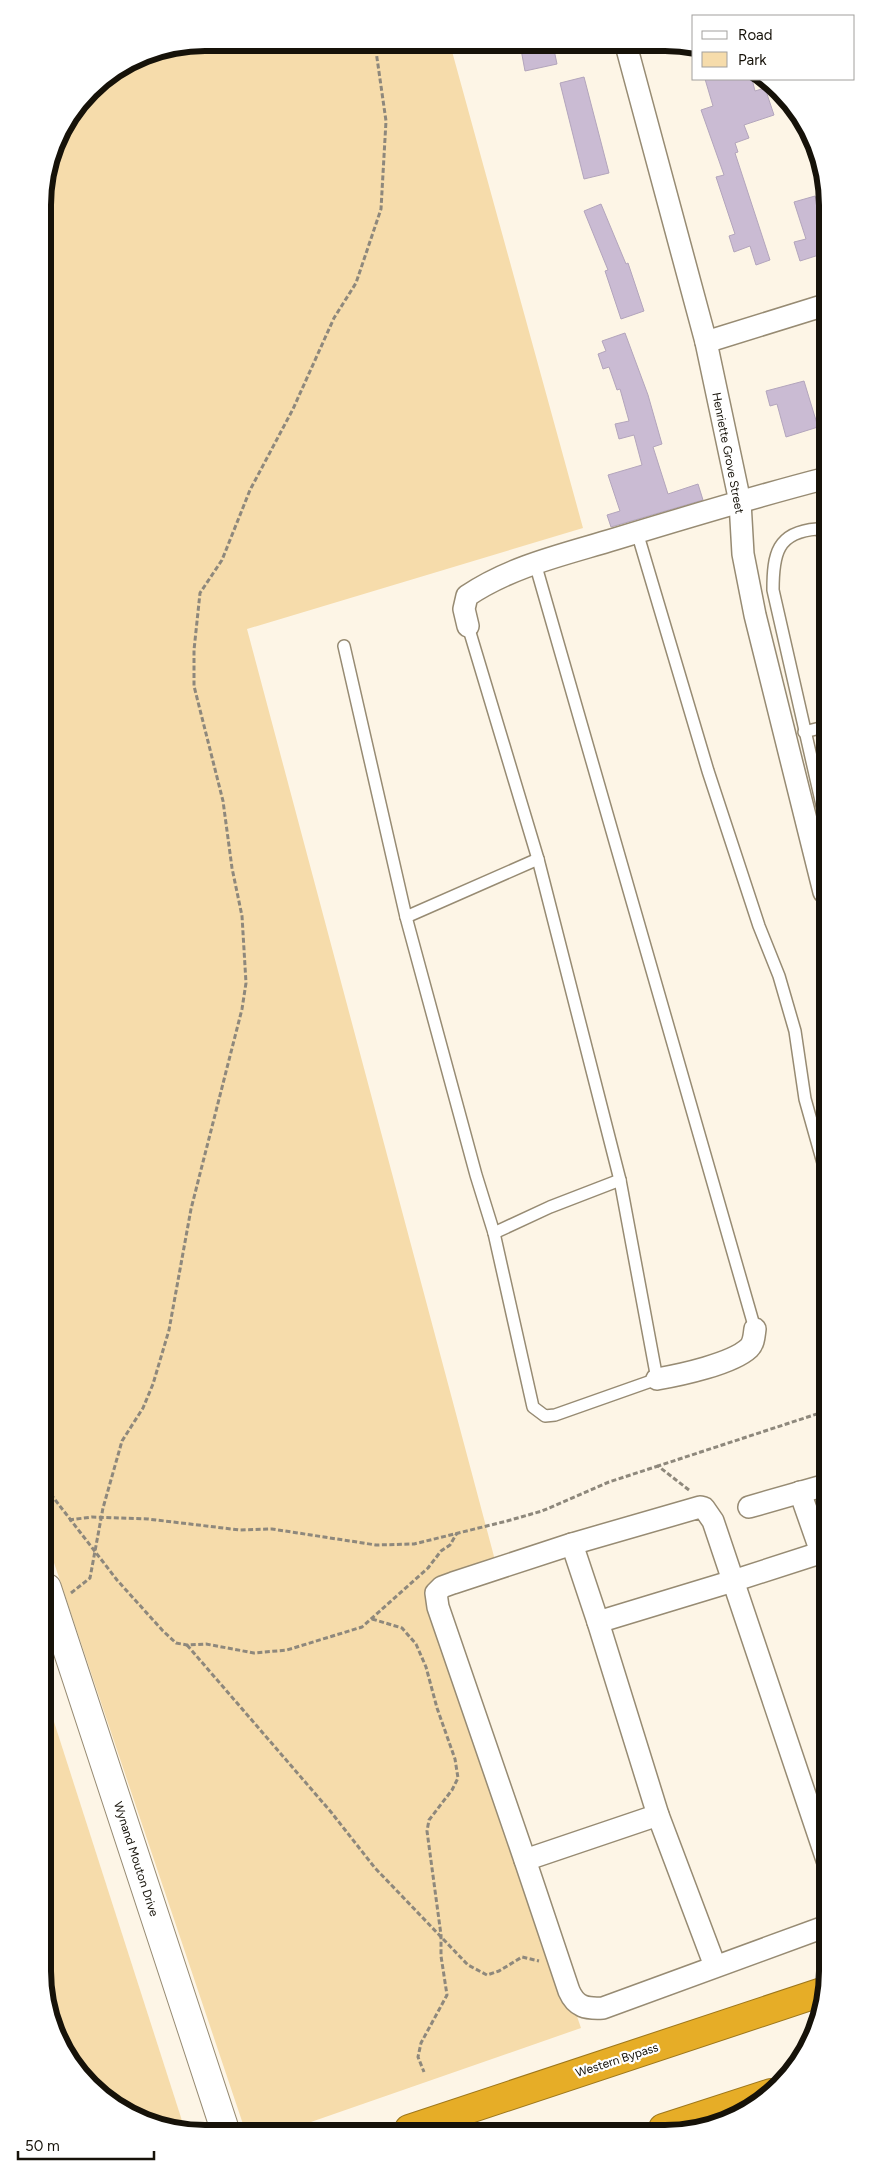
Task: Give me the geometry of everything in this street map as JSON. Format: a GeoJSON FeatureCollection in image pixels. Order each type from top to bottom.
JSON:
{"type":"FeatureCollection","features":[{"type":"Feature","properties":{"kind":"highway","name":"Western Bypass"},"geometry":{"type":"LineString","coordinates":[[421,2125],[817,1994]]}},
{"type":"Feature","properties":{"kind":"highway"},"geometry":{"type":"LineString","coordinates":[[675,2124],[752,2098]]}},
{"type":"Feature","properties":{"kind":"street","name":"Henriette Grove Street"},"geometry":{"type":"LineString","coordinates":[[628,51],[706,342],[740,502],[743,554],[755,615],[819,870]]}},
{"type":"Feature","properties":{"kind":"street"},"geometry":{"type":"LineString","coordinates":[[706,342],[819,307]]}},
{"type":"Feature","properties":{"kind":"street"},"geometry":{"type":"LineString","coordinates":[[468,626],[464,609],[467,596],[481,587],[535,563],[819,480]]}},
{"type":"Feature","properties":{"kind":"street"},"geometry":{"type":"LineString","coordinates":[[657,1379],[683,1375],[741,1353],[750,1347],[754,1339],[754,1330]]}},
{"type":"Feature","properties":{"kind":"street"},"geometry":{"type":"LineString","coordinates":[[749,1507],[818,1487]]}},
{"type":"Feature","properties":{"kind":"street"},"geometry":{"type":"LineString","coordinates":[[800,1492],[818,1538]]}},
{"type":"Feature","properties":{"kind":"street"},"geometry":{"type":"LineString","coordinates":[[818,1834],[714,1521],[707,1510],[700,1507],[572,1544],[452,1583],[442,1587],[436,1593],[438,1608],[573,2000],[580,2006],[603,2008],[818,1929]]}},
{"type":"Feature","properties":{"kind":"street"},"geometry":{"type":"LineString","coordinates":[[572,1544],[658,1815],[715,1966]]}},
{"type":"Feature","properties":{"kind":"street"},"geometry":{"type":"LineString","coordinates":[[598,1622],[733,1582],[818,1554]]}},
{"type":"Feature","properties":{"kind":"street","name":"Wynand Mouton Drive"},"geometry":{"type":"LineString","coordinates":[[57,1591],[224,2125]]}},
{"type":"Feature","properties":{"kind":"street"},"geometry":{"type":"LineString","coordinates":[[525,1860],[658,1815]]}},
{"type":"Feature","properties":{"kind":"lane"},"geometry":{"type":"LineString","coordinates":[[819,530],[798,532],[781,545],[775,556],[772,590],[819,792]]}},
{"type":"Feature","properties":{"kind":"lane"},"geometry":{"type":"LineString","coordinates":[[637,532],[708,771],[759,926],[779,976],[795,1031],[805,1098],[818,1146]]}},
{"type":"Feature","properties":{"kind":"lane"},"geometry":{"type":"LineString","coordinates":[[535,563],[754,1330]]}},
{"type":"Feature","properties":{"kind":"lane"},"geometry":{"type":"LineString","coordinates":[[344,646],[406,917],[476,1175],[494,1233],[533,1407],[538,1413],[545,1416],[556,1415],[657,1379],[620,1180],[538,859],[468,626]]}},
{"type":"Feature","properties":{"kind":"lane"},"geometry":{"type":"LineString","coordinates":[[804,732],[819,728]]}},
{"type":"Feature","properties":{"kind":"lane"},"geometry":{"type":"LineString","coordinates":[[406,917],[538,859]]}},
{"type":"Feature","properties":{"kind":"lane"},"geometry":{"type":"LineString","coordinates":[[494,1233],[550,1207],[620,1180]]}},
{"type":"Feature","properties":{"kind":"path"},"geometry":{"type":"LineString","coordinates":[[57,1591],[90,1578],[103,1508],[122,1441],[143,1408],[153,1384],[169,1330],[191,1209],[242,1009],[246,983],[242,916],[232,868],[223,801],[194,686],[194,650],[200,593],[222,560],[250,490],[293,409],[334,318],[356,283],[381,208],[386,121],[376,52]]}},
{"type":"Feature","properties":{"kind":"path"},"geometry":{"type":"LineString","coordinates":[[70,1520],[92,1517],[148,1519],[240,1530],[272,1529],[376,1545],[414,1544],[458,1532],[507,1522],[610,1482],[818,1414]]}},
{"type":"Feature","properties":{"kind":"path"},"geometry":{"type":"LineString","coordinates":[[658,1466],[695,1495],[700,1507]]}},
{"type":"Feature","properties":{"kind":"path"},"geometry":{"type":"LineString","coordinates":[[51,1495],[116,1580],[176,1643],[187,1645],[197,1643],[254,1652],[287,1650],[348,1633],[362,1627],[428,1568],[441,1551],[450,1545],[458,1532]]}},
{"type":"Feature","properties":{"kind":"path"},"geometry":{"type":"LineString","coordinates":[[372,1619],[402,1628],[416,1644],[426,1667],[437,1708],[456,1759],[458,1778],[452,1790],[429,1820],[427,1831],[447,1995],[421,2043],[418,2057],[424,2072]]}},
{"type":"Feature","properties":{"kind":"path"},"geometry":{"type":"LineString","coordinates":[[187,1645],[332,1812],[375,1868],[468,1965],[487,1975],[499,1971],[522,1957],[546,1962]]}},
{"type":"Feature","properties":{"kind":"green space"},"geometry":{"type":"Polygon","coordinates":[[[452,51],[583,528],[247,629],[496,1564],[430,1587],[581,2028],[302,2125],[243,2125],[51,1555],[53,185],[56,165],[67,137],[89,104],[119,77],[146,63],[165,56],[195,52],[452,51]]]}},
{"type":"Feature","properties":{"kind":"green space"},"geometry":{"type":"Polygon","coordinates":[[[51,1713],[183,2123],[155,2117],[137,2109],[119,2099],[104,2087],[83,2065],[72,2048],[56,2011],[51,1971],[51,1713]]]}},
{"type":"Feature","properties":{"kind":"building"},"geometry":{"type":"Polygon","coordinates":[[[521,51],[554,51],[557,64],[525,71],[521,51]]]}},
{"type":"Feature","properties":{"kind":"building"},"geometry":{"type":"Polygon","coordinates":[[[584,77],[609,173],[584,179],[560,83],[584,77]]]}},
{"type":"Feature","properties":{"kind":"building"},"geometry":{"type":"Polygon","coordinates":[[[705,80],[752,80],[755,91],[765,88],[774,115],[744,125],[749,138],[735,143],[738,152],[735,153],[770,260],[756,265],[750,246],[734,252],[729,236],[735,234],[716,177],[724,175],[701,110],[713,106],[705,80]]]}},
{"type":"Feature","properties":{"kind":"building"},"geometry":{"type":"Polygon","coordinates":[[[815,196],[819,209],[819,255],[800,261],[794,242],[806,239],[794,202],[815,196]]]}},
{"type":"Feature","properties":{"kind":"building"},"geometry":{"type":"Polygon","coordinates":[[[601,204],[626,264],[628,263],[644,311],[621,319],[605,271],[608,270],[584,211],[601,204]]]}},
{"type":"Feature","properties":{"kind":"building"},"geometry":{"type":"Polygon","coordinates":[[[625,333],[648,395],[662,444],[653,447],[668,494],[698,484],[703,500],[611,527],[607,515],[620,511],[608,475],[642,465],[634,435],[619,439],[615,424],[629,421],[620,389],[617,390],[609,367],[603,369],[598,354],[606,351],[602,341],[625,333]]]}},
{"type":"Feature","properties":{"kind":"building"},"geometry":{"type":"Polygon","coordinates":[[[804,381],[818,427],[786,437],[777,404],[770,406],[766,391],[804,381]]]}}]}
